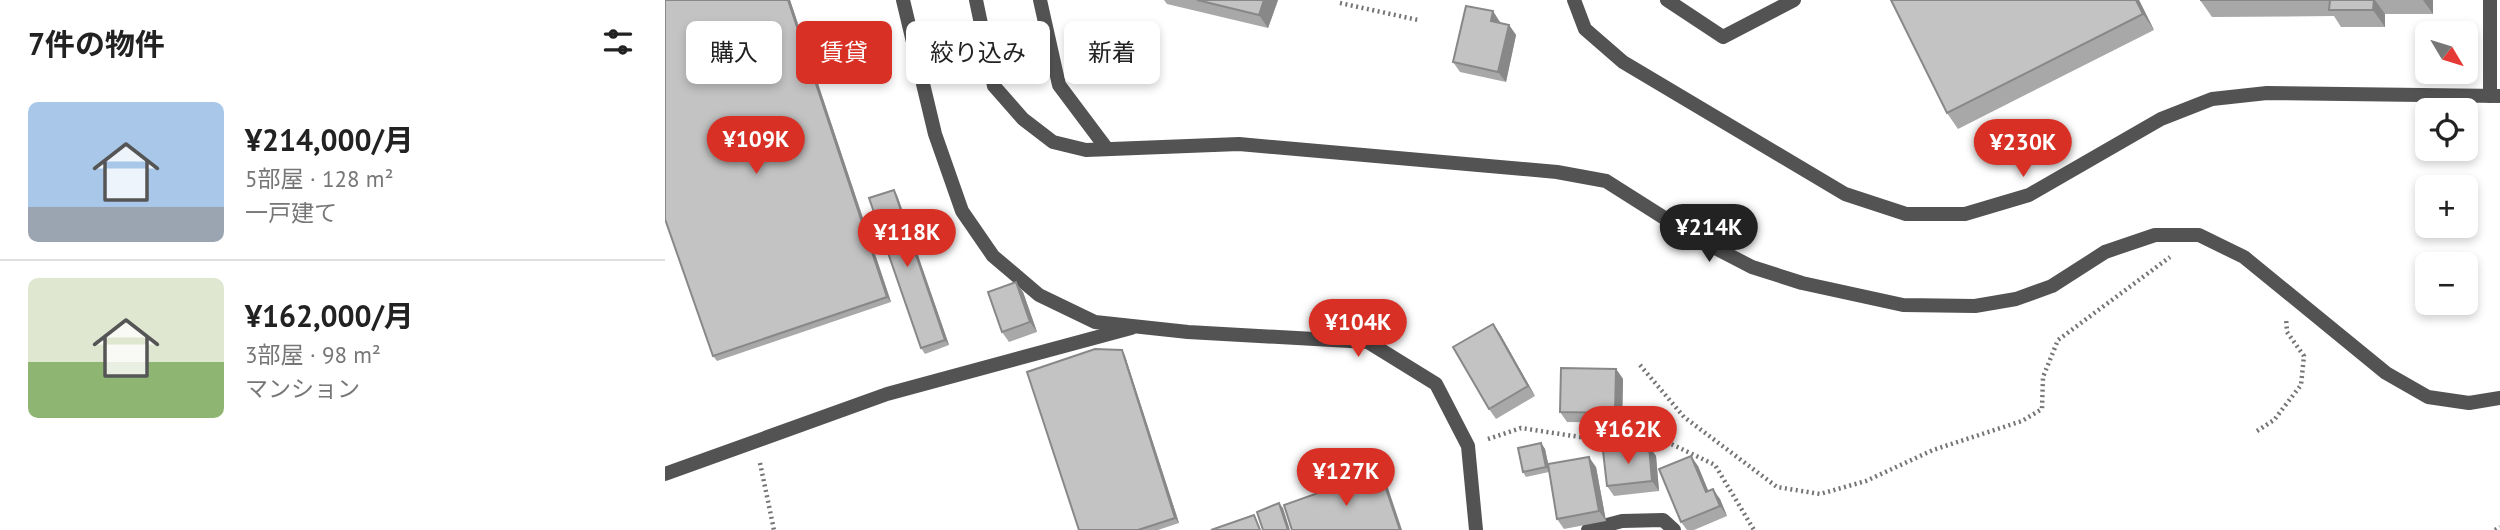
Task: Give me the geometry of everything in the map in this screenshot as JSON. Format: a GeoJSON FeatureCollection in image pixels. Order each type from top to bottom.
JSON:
{"type":"FeatureCollection","features":[{"type":"Feature","properties":{"kind":"street"},"geometry":{"type":"LineString","coordinates":[[902,0],[913,54],[962,211],[993,256],[1039,295],[1095,322],[1143,325],[1188,332],[1367,342],[1436,384],[1468,446],[1476,530]]}},
{"type":"Feature","properties":{"kind":"street"},"geometry":{"type":"LineString","coordinates":[[977,0],[994,86],[1016,111],[1053,142],[1086,150],[1239,144],[1557,172],[1607,181],[1696,238],[1752,267],[1802,282],[1903,305],[1975,306],[2016,299],[2052,286],[2105,252],[2155,234],[2199,235],[2244,257],[2386,373],[2428,397],[2469,402],[2500,398]]}},
{"type":"Feature","properties":{"kind":"street"},"geometry":{"type":"LineString","coordinates":[[1040,0],[1059,85],[1107,149]]}},
{"type":"Feature","properties":{"kind":"street"},"geometry":{"type":"LineString","coordinates":[[1574,0],[1585,29],[1623,62],[1845,194],[1906,214],[1965,214],[2029,195],[2161,120],[2212,99],[2267,93],[2495,96],[2490,0]]}},
{"type":"Feature","properties":{"kind":"street"},"geometry":{"type":"LineString","coordinates":[[1667,0],[1723,37],[1794,0]]}},
{"type":"Feature","properties":{"kind":"street"},"geometry":{"type":"LineString","coordinates":[[665,474],[887,394],[1143,325]]}},
{"type":"Feature","properties":{"kind":"street"},"geometry":{"type":"LineString","coordinates":[[1588,530],[1622,522],[1664,520],[1674,530]]}},
{"type":"Feature","properties":{"kind":"path"},"geometry":{"type":"LineString","coordinates":[[1340,3],[1418,20]]}},
{"type":"Feature","properties":{"kind":"path"},"geometry":{"type":"LineString","coordinates":[[1640,365],[1683,417],[1777,487],[1820,494],[1865,481],[1933,450],[2022,421],[2042,409],[2043,377],[2058,340],[2199,235]]}},
{"type":"Feature","properties":{"kind":"path"},"geometry":{"type":"LineString","coordinates":[[2257,431],[2274,420],[2301,385],[2304,356],[2287,332],[2283,289]]}},
{"type":"Feature","properties":{"kind":"path"},"geometry":{"type":"LineString","coordinates":[[1468,446],[1521,428],[1593,439],[1665,441],[1714,465],[1754,530]]}},
{"type":"Feature","properties":{"kind":"path"},"geometry":{"type":"LineString","coordinates":[[756,441],[774,530]]}},
{"type":"Feature","properties":{"kind":"path"},"geometry":{"type":"LineString","coordinates":[[2495,530],[2500,527]]}},
{"type":"Feature","properties":{"kind":"building"},"geometry":{"type":"Polygon","coordinates":[[[665,0],[788,0],[796,24],[796,84],[816,84],[887,297],[713,356],[665,219],[665,0]]]}},
{"type":"Feature","properties":{"kind":"building"},"geometry":{"type":"Polygon","coordinates":[[[1197,0],[1264,0],[1259,15],[1197,0]]]}},
{"type":"Feature","properties":{"kind":"building"},"geometry":{"type":"Polygon","coordinates":[[[1891,0],[2136,0],[2143,14],[1947,113],[1891,0]]]}},
{"type":"Feature","properties":{"kind":"building"},"geometry":{"type":"Polygon","coordinates":[[[2330,0],[2374,0],[2373,10],[2329,10],[2330,0]]]}},
{"type":"Feature","properties":{"kind":"building"},"geometry":{"type":"Polygon","coordinates":[[[1466,6],[1493,11],[1491,21],[1509,25],[1498,72],[1453,62],[1466,6]]]}},
{"type":"Feature","properties":{"kind":"building"},"geometry":{"type":"Polygon","coordinates":[[[894,190],[945,340],[921,348],[869,198],[894,190]]]}},
{"type":"Feature","properties":{"kind":"building"},"geometry":{"type":"Polygon","coordinates":[[[1016,282],[1030,322],[1002,332],[988,292],[1016,282]]]}},
{"type":"Feature","properties":{"kind":"building"},"geometry":{"type":"Polygon","coordinates":[[[1493,324],[1528,386],[1489,409],[1453,347],[1493,324]]]}},
{"type":"Feature","properties":{"kind":"building"},"geometry":{"type":"Polygon","coordinates":[[[1095,349],[1122,350],[1175,518],[1138,530],[1079,530],[1027,372],[1095,349]]]}},
{"type":"Feature","properties":{"kind":"building"},"geometry":{"type":"Polygon","coordinates":[[[1561,368],[1616,369],[1615,413],[1560,412],[1561,368]]]}},
{"type":"Feature","properties":{"kind":"building"},"geometry":{"type":"Polygon","coordinates":[[[1541,443],[1546,467],[1523,472],[1518,448],[1541,443]]]}},
{"type":"Feature","properties":{"kind":"building"},"geometry":{"type":"Polygon","coordinates":[[[1649,446],[1652,481],[1607,486],[1603,451],[1649,446]]]}},
{"type":"Feature","properties":{"kind":"building"},"geometry":{"type":"Polygon","coordinates":[[[1691,456],[1706,492],[1713,489],[1720,506],[1681,522],[1659,469],[1691,456]]]}},
{"type":"Feature","properties":{"kind":"building"},"geometry":{"type":"Polygon","coordinates":[[[1589,457],[1599,511],[1557,519],[1548,464],[1589,457]]]}},
{"type":"Feature","properties":{"kind":"building"},"geometry":{"type":"Polygon","coordinates":[[[1380,471],[1400,530],[1292,530],[1284,505],[1380,471]]]}},
{"type":"Feature","properties":{"kind":"building"},"geometry":{"type":"Polygon","coordinates":[[[1279,503],[1288,530],[1263,530],[1257,512],[1279,503]]]}},
{"type":"Feature","properties":{"kind":"building"},"geometry":{"type":"Polygon","coordinates":[[[1254,515],[1260,530],[1211,530],[1254,515]]]}}]}
